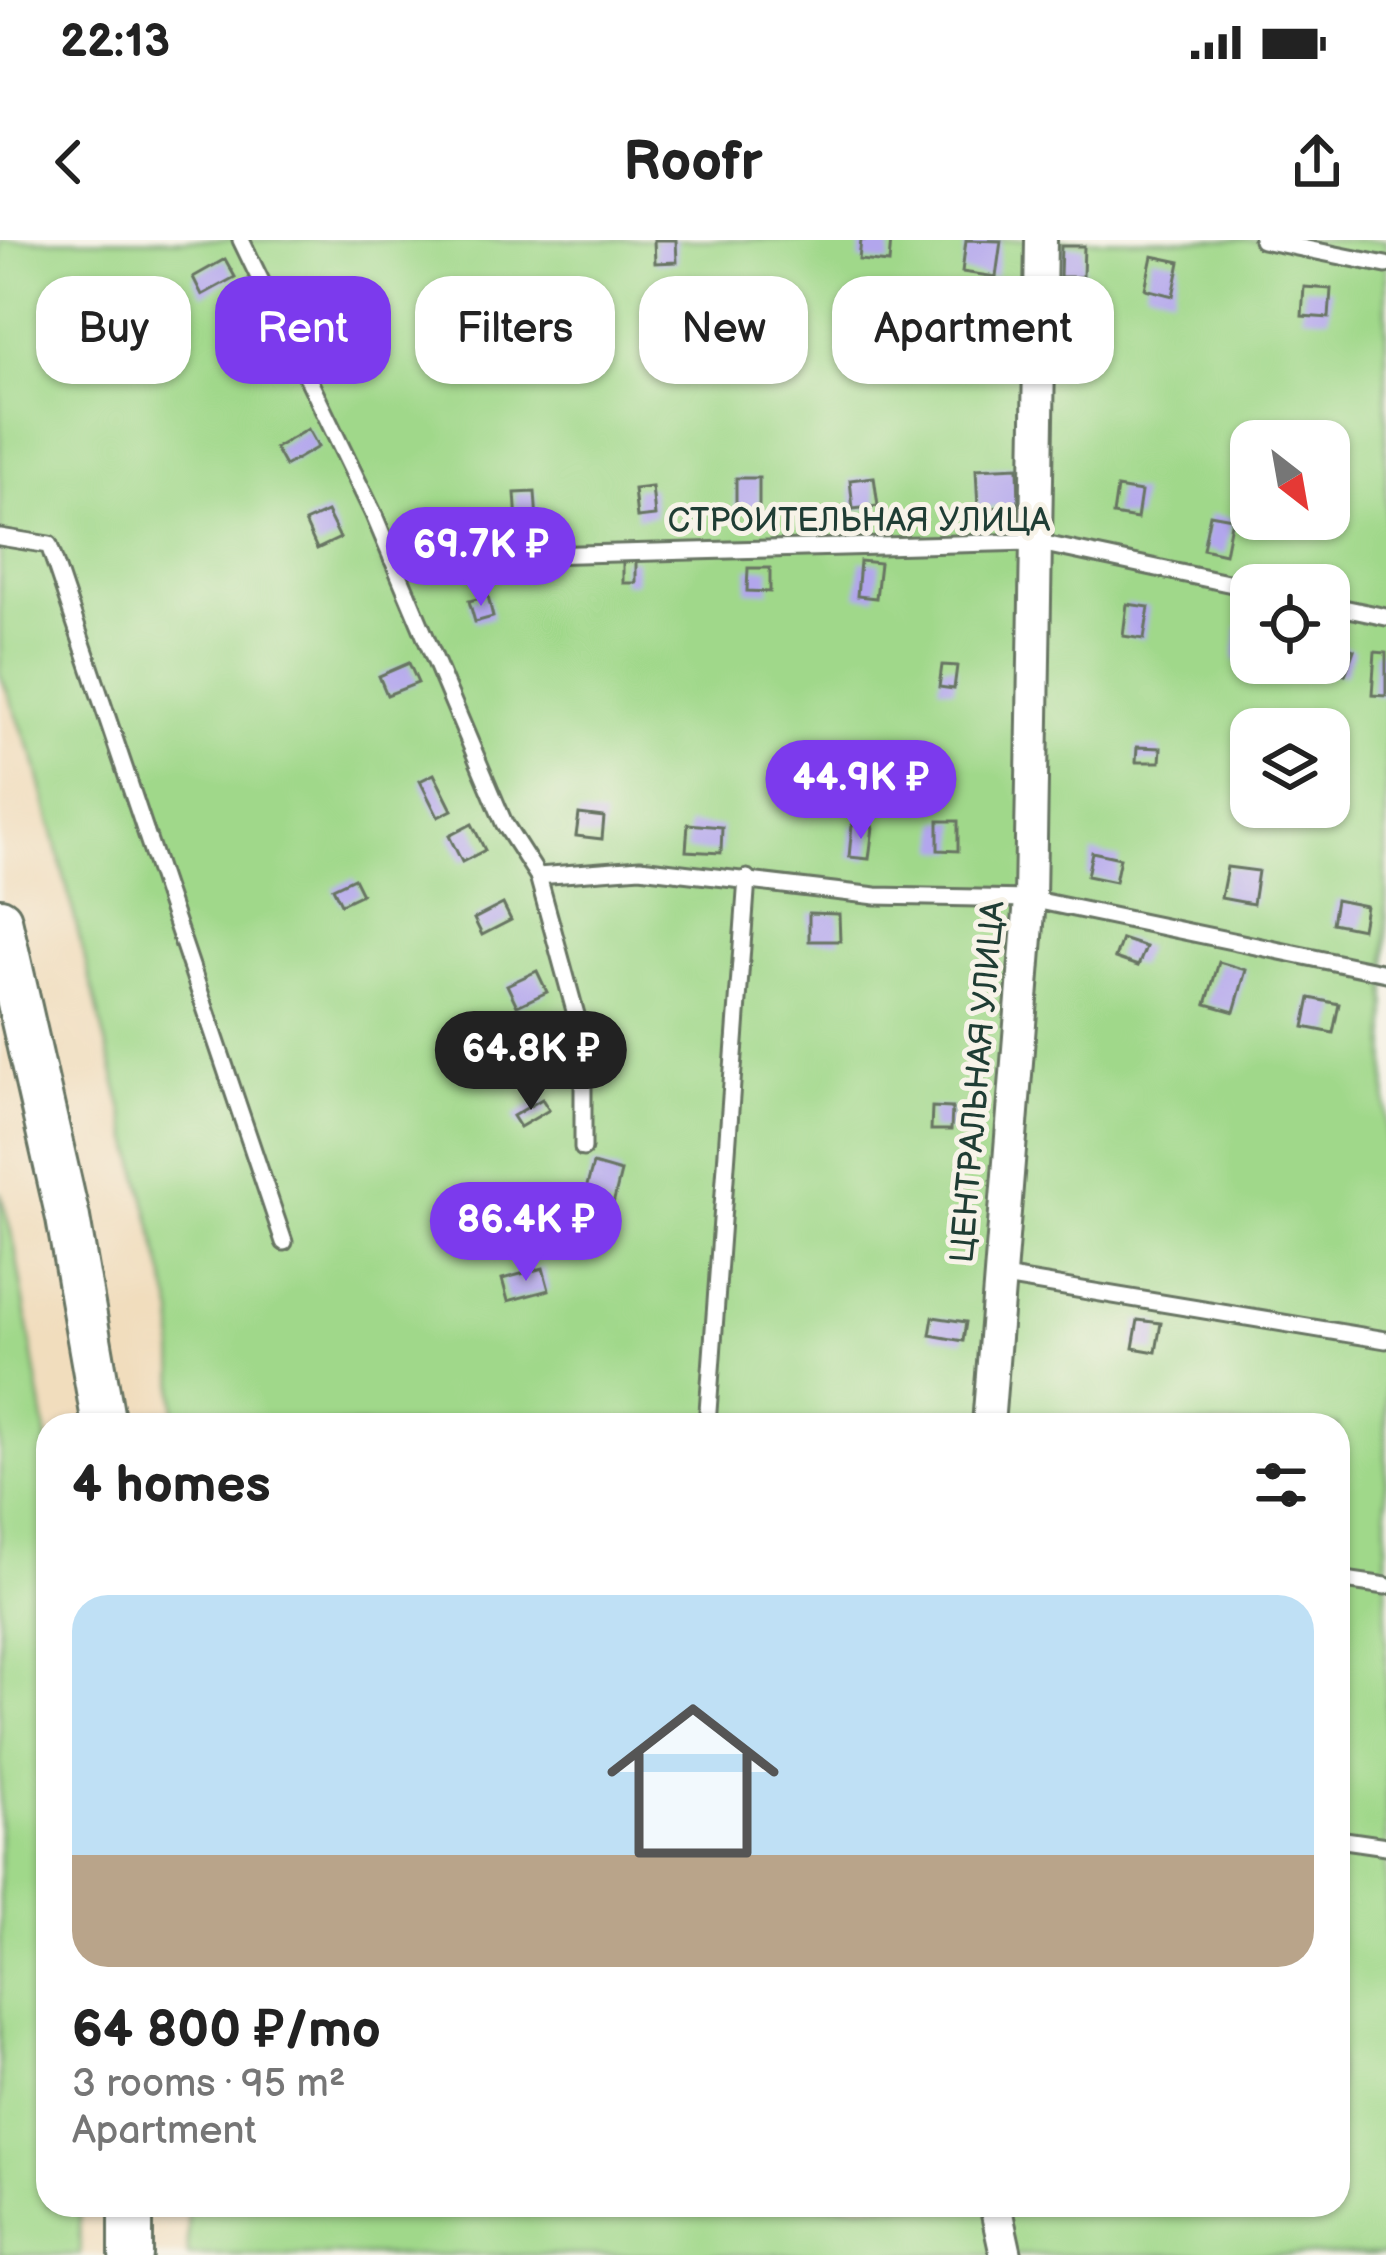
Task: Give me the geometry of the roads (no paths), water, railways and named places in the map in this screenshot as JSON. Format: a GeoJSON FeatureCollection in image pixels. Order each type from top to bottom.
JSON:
{"type":"FeatureCollection","features":[{"type":"Feature","properties":{"kind":"main road"},"geometry":{"type":"LineString","coordinates":[[0,920],[68,1218],[102,1413]]}},
{"type":"Feature","properties":{"kind":"main road"},"geometry":{"type":"LineString","coordinates":[[131,2217],[131,2255]]}},
{"type":"Feature","properties":{"kind":"street","name":"ЦЕНТРАЛЬНАЯ УЛИЦА"},"geometry":{"type":"LineString","coordinates":[[989,1413],[1030,898],[1041,240]]}},
{"type":"Feature","properties":{"kind":"street"},"geometry":{"type":"LineString","coordinates":[[998,2217],[1006,2255]]}},
{"type":"Feature","properties":{"kind":"lane"},"geometry":{"type":"LineString","coordinates":[[241,240],[392,559],[504,823],[538,876],[583,1040],[584,1148]]}},
{"type":"Feature","properties":{"kind":"lane"},"geometry":{"type":"LineString","coordinates":[[1262,240],[1386,265]]}},
{"type":"Feature","properties":{"kind":"lane"},"geometry":{"type":"LineString","coordinates":[[0,537],[50,545],[284,1242]]}},
{"type":"Feature","properties":{"kind":"lane","name":"СТРОИТЕЛЬНАЯ УЛИЦА"},"geometry":{"type":"LineString","coordinates":[[392,559],[1035,542],[1230,584]]}},
{"type":"Feature","properties":{"kind":"lane"},"geometry":{"type":"LineString","coordinates":[[1350,609],[1386,617]]}},
{"type":"Feature","properties":{"kind":"lane"},"geometry":{"type":"LineString","coordinates":[[538,876],[640,868],[876,896],[1030,898],[1386,973]]}},
{"type":"Feature","properties":{"kind":"lane"},"geometry":{"type":"LineString","coordinates":[[708,1413],[748,878]]}},
{"type":"Feature","properties":{"kind":"lane"},"geometry":{"type":"LineString","coordinates":[[998,1276],[1386,1340]]}},
{"type":"Feature","properties":{"kind":"lane"},"geometry":{"type":"LineString","coordinates":[[1350,1581],[1386,1586]]}},
{"type":"Feature","properties":{"kind":"lane"},"geometry":{"type":"LineString","coordinates":[[1350,1841],[1386,1846]]}}]}
